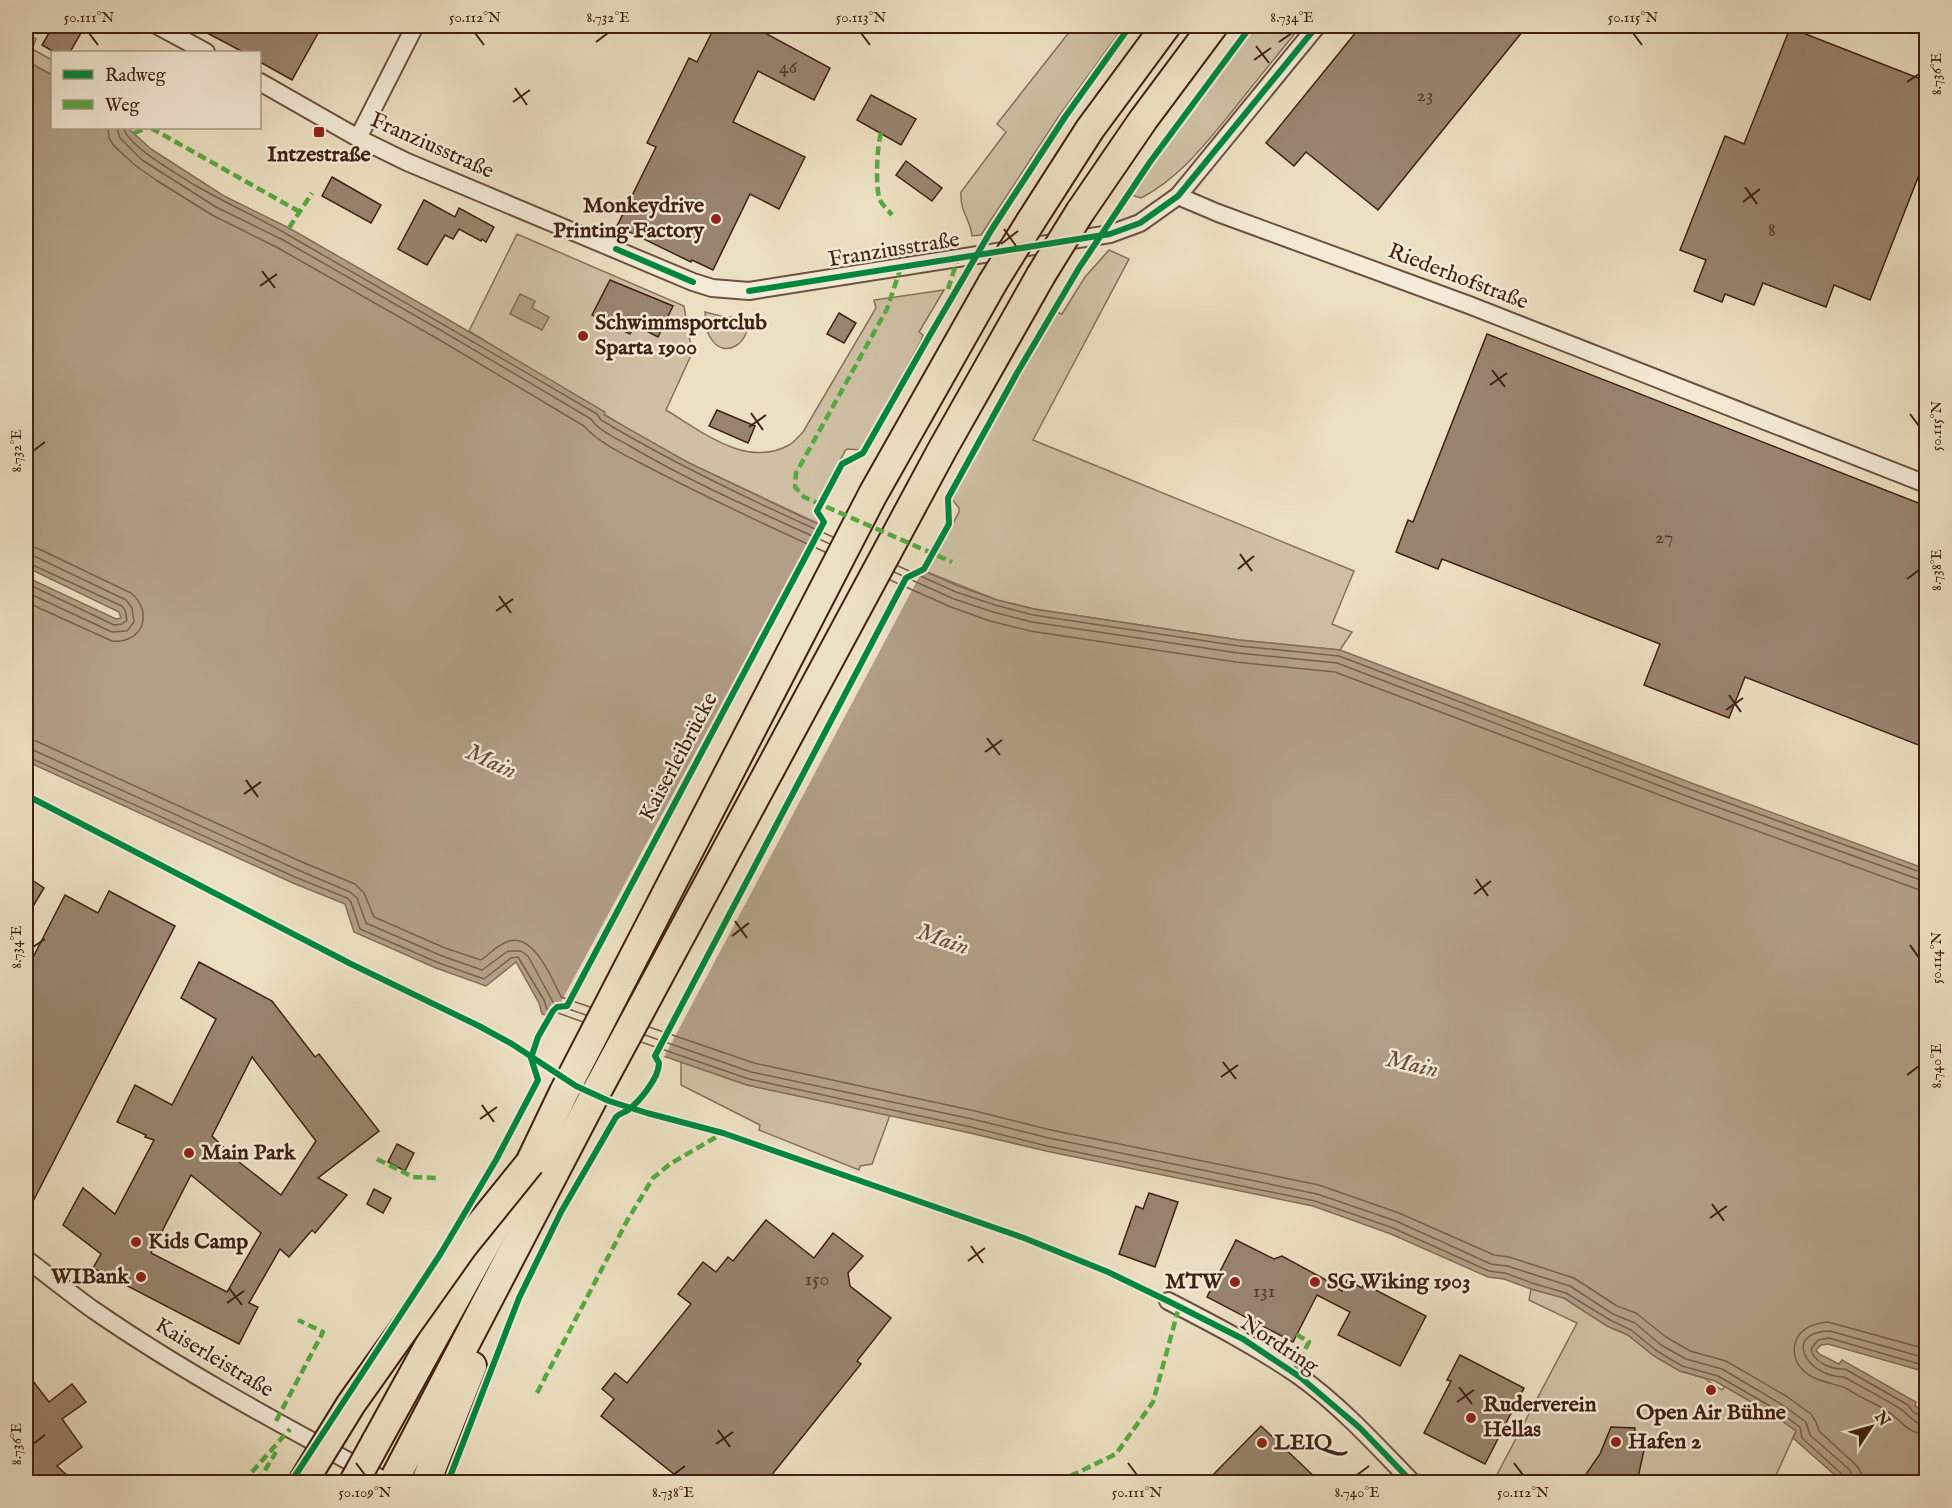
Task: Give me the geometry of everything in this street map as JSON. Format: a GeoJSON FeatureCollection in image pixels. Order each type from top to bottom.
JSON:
{"type":"FeatureCollection","features":[{"type":"Feature","properties":{"kind":"highway"},"geometry":{"type":"LineString","coordinates":[[354,1482],[530,1163],[564,1092],[873,494],[993,282],[1031,221],[1090,129],[1166,26]]}},
{"type":"Feature","properties":{"kind":"highway"},"geometry":{"type":"LineString","coordinates":[[393,1482],[592,1100],[987,368],[1080,212],[1143,120],[1213,26]]}},
{"type":"Feature","properties":{"kind":"highway"},"geometry":{"type":"LineString","coordinates":[[303,1482],[351,1404],[463,1246],[530,1163]]}},
{"type":"Feature","properties":{"kind":"highway"},"geometry":{"type":"LineString","coordinates":[[426,1482],[439,1454],[514,1251]]}},
{"type":"Feature","properties":{"kind":"street"},"geometry":{"type":"LineString","coordinates":[[158,26],[204,51]]}},
{"type":"Feature","properties":{"kind":"street"},"geometry":{"type":"LineString","coordinates":[[358,138],[415,26]]}},
{"type":"Feature","properties":{"kind":"street"},"geometry":{"type":"LineString","coordinates":[[1178,196],[1317,26]]}},
{"type":"Feature","properties":{"kind":"street","name":"Franziusstraße"},"geometry":{"type":"LineString","coordinates":[[261,83],[358,138],[442,178],[693,282],[729,291],[749,291],[1110,234],[1140,224],[1178,196]]}},
{"type":"Feature","properties":{"kind":"street","name":"Riederhofstraße"},"geometry":{"type":"LineString","coordinates":[[1178,196],[1229,217],[1469,304],[1926,483]]}},
{"type":"Feature","properties":{"kind":"street","name":"Kaiserleistraße"},"geometry":{"type":"LineString","coordinates":[[26,1259],[95,1311],[150,1347],[225,1392],[387,1482]]}},
{"type":"Feature","properties":{"kind":"street","name":"Nordring"},"geometry":{"type":"LineString","coordinates":[[1168,1301],[1243,1339],[1300,1377],[1359,1428],[1412,1482]]}},
{"type":"Feature","properties":{"kind":"shaded area"},"geometry":{"type":"Polygon","coordinates":[[[1074,26],[1124,26],[1059,116],[981,235],[972,236],[962,205],[961,192],[1006,132],[997,124],[1074,26]]]}},
{"type":"Feature","properties":{"kind":"shaded area"},"geometry":{"type":"Polygon","coordinates":[[[1254,26],[1301,26],[1214,134],[1180,170],[1141,198],[1131,195],[1187,115],[1254,26]]]}},
{"type":"Feature","properties":{"kind":"shaded area"},"geometry":{"type":"Polygon","coordinates":[[[26,33],[36,39],[32,49],[51,59],[51,74],[26,61],[26,33]]]}},
{"type":"Feature","properties":{"kind":"shaded area"},"geometry":{"type":"Polygon","coordinates":[[[517,234],[684,306],[693,351],[666,410],[709,437],[741,450],[757,453],[773,451],[789,445],[803,432],[876,308],[874,300],[944,290],[919,332],[923,335],[921,341],[861,450],[847,449],[845,451],[814,511],[819,524],[689,463],[646,440],[469,331],[517,234]]]}},
{"type":"Feature","properties":{"kind":"shaded area"},"geometry":{"type":"Polygon","coordinates":[[[1109,250],[1129,259],[1033,440],[1354,571],[1332,624],[1352,632],[1340,650],[1239,640],[1034,609],[997,600],[927,572],[959,512],[959,508],[951,498],[1056,312],[1062,314],[1085,277],[1109,250]]]}},
{"type":"Feature","properties":{"kind":"shaded area"},"geometry":{"type":"Polygon","coordinates":[[[705,312],[725,317],[748,317],[746,334],[736,346],[722,348],[716,344],[707,331],[705,312]]]}},
{"type":"Feature","properties":{"kind":"shaded area"},"geometry":{"type":"Polygon","coordinates":[[[681,1062],[747,1085],[890,1115],[872,1164],[860,1166],[859,1170],[759,1130],[760,1125],[681,1085],[681,1062]]]}},
{"type":"Feature","properties":{"kind":"shaded area"},"geometry":{"type":"Polygon","coordinates":[[[1531,1289],[1564,1298],[1607,1326],[1628,1335],[1654,1356],[1680,1371],[1704,1378],[1722,1390],[1725,1386],[1796,1431],[1773,1482],[1493,1482],[1577,1323],[1529,1300],[1531,1289]]]}},
{"type":"Feature","properties":{"kind":"water","name":"Main"},"geometry":{"type":"Polygon","coordinates":[[[26,61],[51,74],[51,129],[129,129],[151,149],[224,196],[289,228],[689,463],[798,515],[958,586],[997,600],[1034,609],[1239,640],[1340,650],[1926,869],[1926,1372],[1828,1344],[1821,1345],[1816,1350],[1819,1354],[1839,1364],[1842,1360],[1916,1402],[1915,1406],[1926,1413],[1926,1482],[1843,1482],[1793,1438],[1796,1431],[1774,1415],[1715,1381],[1680,1371],[1654,1356],[1628,1335],[1607,1326],[1564,1298],[1504,1279],[1488,1277],[1391,1234],[1313,1206],[1046,1151],[747,1085],[542,1014],[539,1003],[516,962],[486,986],[436,968],[354,932],[345,904],[293,883],[26,761],[26,577],[116,619],[121,618],[119,612],[26,567],[26,61]]]}},
{"type":"Feature","properties":{"kind":"water"},"geometry":{"type":"Polygon","coordinates":[[[520,294],[535,301],[532,308],[549,317],[542,330],[510,314],[520,294]]]}},
{"type":"Feature","properties":{"kind":"pier"},"geometry":{"type":"Polygon","coordinates":[[[820,521],[928,570],[919,577],[663,1059],[545,1018],[553,1002],[561,1002],[820,521]]]}},
{"type":"Feature","properties":{"kind":"building"},"geometry":{"type":"Polygon","coordinates":[[[53,26],[85,26],[71,51],[52,51],[42,45],[53,26]]]}},
{"type":"Feature","properties":{"kind":"building"},"geometry":{"type":"Polygon","coordinates":[[[194,26],[322,26],[292,80],[261,63],[261,51],[241,51],[194,26]]]}},
{"type":"Feature","properties":{"kind":"building"},"geometry":{"type":"Polygon","coordinates":[[[715,26],[766,26],[763,32],[830,68],[814,100],[758,71],[733,122],[805,157],[779,209],[750,194],[713,270],[692,260],[691,262],[617,226],[656,147],[647,143],[689,58],[697,62],[715,26]]]}},
{"type":"Feature","properties":{"kind":"building"},"geometry":{"type":"Polygon","coordinates":[[[1361,26],[1527,26],[1378,210],[1306,152],[1294,166],[1266,143],[1361,26]]]}},
{"type":"Feature","properties":{"kind":"building"},"geometry":{"type":"Polygon","coordinates":[[[1790,28],[1926,81],[1926,157],[1870,300],[1834,285],[1826,307],[1763,283],[1754,305],[1725,294],[1722,302],[1694,291],[1706,260],[1680,250],[1725,136],[1744,144],[1790,28]]]}},
{"type":"Feature","properties":{"kind":"building"},"geometry":{"type":"Polygon","coordinates":[[[871,95],[916,119],[901,145],[857,120],[871,95]]]}},
{"type":"Feature","properties":{"kind":"building"},"geometry":{"type":"Polygon","coordinates":[[[906,161],[942,188],[932,201],[896,175],[906,161]]]}},
{"type":"Feature","properties":{"kind":"building"},"geometry":{"type":"Polygon","coordinates":[[[332,177],[381,205],[371,223],[322,196],[332,177]]]}},
{"type":"Feature","properties":{"kind":"building"},"geometry":{"type":"Polygon","coordinates":[[[424,200],[455,217],[459,208],[494,227],[486,242],[459,229],[453,239],[445,235],[427,265],[398,249],[424,200]]]}},
{"type":"Feature","properties":{"kind":"building"},"geometry":{"type":"Polygon","coordinates":[[[610,280],[673,306],[658,337],[635,325],[630,334],[592,315],[610,280]]]}},
{"type":"Feature","properties":{"kind":"building"},"geometry":{"type":"Polygon","coordinates":[[[839,313],[856,323],[844,343],[827,334],[839,313]]]}},
{"type":"Feature","properties":{"kind":"building"},"geometry":{"type":"Polygon","coordinates":[[[1487,334],[1926,506],[1926,748],[1745,677],[1729,718],[1644,685],[1660,644],[1442,559],[1438,569],[1396,552],[1408,520],[1413,522],[1487,334]]]}},
{"type":"Feature","properties":{"kind":"building"},"geometry":{"type":"Polygon","coordinates":[[[717,410],[755,426],[748,443],[709,426],[717,410]]]}},
{"type":"Feature","properties":{"kind":"building"},"geometry":{"type":"Polygon","coordinates":[[[26,876],[44,888],[26,918],[26,876]]]}},
{"type":"Feature","properties":{"kind":"building"},"geometry":{"type":"Polygon","coordinates":[[[109,891],[175,926],[26,1215],[26,971],[65,895],[98,913],[109,891]]]}},
{"type":"Feature","properties":{"kind":"building","name":"Main Park"},"geometry":{"type":"Polygon","coordinates":[[[199,962],[272,1001],[315,1057],[319,1054],[379,1131],[318,1178],[347,1195],[315,1233],[312,1230],[289,1257],[280,1249],[249,1303],[258,1307],[239,1344],[93,1268],[101,1254],[63,1225],[83,1188],[115,1214],[154,1140],[117,1122],[135,1085],[172,1105],[216,1019],[181,998],[199,962]],[[252,1057],[212,1136],[239,1162],[281,1195],[316,1141],[252,1057]],[[191,1175],[151,1253],[227,1292],[261,1233],[191,1175]]]}},
{"type":"Feature","properties":{"kind":"building"},"geometry":{"type":"Polygon","coordinates":[[[397,1144],[414,1153],[405,1171],[388,1162],[397,1144]]]}},
{"type":"Feature","properties":{"kind":"building"},"geometry":{"type":"Polygon","coordinates":[[[374,1189],[391,1198],[383,1213],[367,1204],[374,1189]]]}},
{"type":"Feature","properties":{"kind":"building"},"geometry":{"type":"Polygon","coordinates":[[[1149,1193],[1178,1202],[1155,1267],[1119,1254],[1136,1206],[1143,1209],[1149,1193]]]}},
{"type":"Feature","properties":{"kind":"building"},"geometry":{"type":"Polygon","coordinates":[[[766,1220],[814,1258],[833,1233],[863,1256],[848,1273],[850,1286],[891,1318],[857,1361],[861,1364],[766,1482],[684,1482],[601,1416],[614,1399],[602,1389],[615,1373],[627,1383],[691,1304],[678,1294],[703,1262],[716,1272],[728,1257],[733,1261],[766,1220]]]}},
{"type":"Feature","properties":{"kind":"building"},"geometry":{"type":"Polygon","coordinates":[[[1236,1240],[1274,1259],[1282,1256],[1342,1291],[1347,1280],[1362,1288],[1364,1284],[1426,1316],[1400,1366],[1338,1335],[1350,1312],[1317,1295],[1293,1342],[1207,1297],[1236,1240]]]}},
{"type":"Feature","properties":{"kind":"building"},"geometry":{"type":"Polygon","coordinates":[[[1460,1355],[1524,1388],[1485,1464],[1424,1433],[1451,1381],[1447,1380],[1460,1355]]]}},
{"type":"Feature","properties":{"kind":"building"},"geometry":{"type":"Polygon","coordinates":[[[26,1372],[49,1402],[72,1384],[86,1402],[62,1419],[82,1447],[57,1466],[74,1482],[26,1482],[26,1372]]]}},
{"type":"Feature","properties":{"kind":"building","name":"LEIQ"},"geometry":{"type":"Polygon","coordinates":[[[1261,1426],[1320,1482],[1206,1482],[1261,1426]]]}},
{"type":"Feature","properties":{"kind":"building"},"geometry":{"type":"Polygon","coordinates":[[[1611,1427],[1635,1428],[1632,1449],[1644,1450],[1637,1482],[1592,1482],[1584,1477],[1600,1454],[1611,1427]]]}},
{"type":"Feature","properties":{"kind":"marked path"},"geometry":{"type":"LineString","coordinates":[[134,133],[144,129]]}},
{"type":"Feature","properties":{"kind":"marked path"},"geometry":{"type":"LineString","coordinates":[[153,129],[300,212]]}},
{"type":"Feature","properties":{"kind":"marked path"},"geometry":{"type":"LineString","coordinates":[[881,133],[878,147],[877,187],[881,202],[892,215]]}},
{"type":"Feature","properties":{"kind":"marked path"},"geometry":{"type":"LineString","coordinates":[[289,228],[312,193]]}},
{"type":"Feature","properties":{"kind":"marked path"},"geometry":{"type":"LineString","coordinates":[[948,289],[958,258]]}},
{"type":"Feature","properties":{"kind":"marked path"},"geometry":{"type":"LineString","coordinates":[[901,267],[887,309],[796,473],[795,487],[804,497],[952,562]]}},
{"type":"Feature","properties":{"kind":"marked path"},"geometry":{"type":"LineString","coordinates":[[537,1393],[628,1219],[653,1178],[670,1164],[723,1133]]}},
{"type":"Feature","properties":{"kind":"marked path"},"geometry":{"type":"LineString","coordinates":[[377,1159],[413,1177],[436,1178]]}},
{"type":"Feature","properties":{"kind":"marked path"},"geometry":{"type":"LineString","coordinates":[[1058,1482],[1116,1454],[1153,1402],[1179,1307]]}},
{"type":"Feature","properties":{"kind":"marked path"},"geometry":{"type":"LineString","coordinates":[[276,1421],[323,1332],[298,1320]]}},
{"type":"Feature","properties":{"kind":"marked path"},"geometry":{"type":"LineString","coordinates":[[1293,1373],[1309,1342],[1296,1334]]}},
{"type":"Feature","properties":{"kind":"marked path"},"geometry":{"type":"LineString","coordinates":[[243,1482],[290,1429]]}},
{"type":"Feature","properties":{"kind":"marked path"},"geometry":{"type":"LineString","coordinates":[[258,1482],[276,1452]]}},
{"type":"Feature","properties":{"kind":"cycle path","name":"Kaiserleibrücke"},"geometry":{"type":"LineString","coordinates":[[291,1482],[441,1253],[496,1160],[538,1080],[531,1058],[538,1037],[553,1011],[557,1007],[567,1006],[824,522],[817,511],[842,464],[863,453],[992,229],[1065,117],[1130,26]]}},
{"type":"Feature","properties":{"kind":"cycle path"},"geometry":{"type":"LineString","coordinates":[[448,1482],[519,1298],[561,1212],[616,1117],[627,1111],[643,1096],[656,1076],[659,1063],[655,1056],[906,578],[924,569],[949,524],[948,498],[1017,373],[1079,268],[1150,162],[1251,26]]}},
{"type":"Feature","properties":{"kind":"cycle path"},"geometry":{"type":"LineString","coordinates":[[749,291],[1110,234],[1140,223],[1178,196],[1317,26]]}},
{"type":"Feature","properties":{"kind":"cycle path"},"geometry":{"type":"LineString","coordinates":[[616,249],[693,282]]}},
{"type":"Feature","properties":{"kind":"cycle path"},"geometry":{"type":"LineString","coordinates":[[26,795],[351,964],[479,1026],[512,1044],[576,1086],[609,1101],[723,1133],[1024,1238],[1108,1272],[1168,1301],[1243,1339],[1300,1377],[1360,1428],[1412,1482]]}},
{"type":"Feature","properties":{"kind":"place","name":"Intzestraße"},"geometry":{"type":"Point","coordinates":[319,132]}},
{"type":"Feature","properties":{"kind":"place","name":"Monkeydrive Printing Factory"},"geometry":{"type":"Point","coordinates":[716,219]}},
{"type":"Feature","properties":{"kind":"place","name":"Schwimmsportclub Sparta 1900"},"geometry":{"type":"Point","coordinates":[583,336]}},
{"type":"Feature","properties":{"kind":"place","name":"Main Park"},"geometry":{"type":"Point","coordinates":[189,1153]}},
{"type":"Feature","properties":{"kind":"place","name":"Kids Camp"},"geometry":{"type":"Point","coordinates":[136,1242]}},
{"type":"Feature","properties":{"kind":"place","name":"WIBank"},"geometry":{"type":"Point","coordinates":[141,1277]}},
{"type":"Feature","properties":{"kind":"place","name":"MTW"},"geometry":{"type":"Point","coordinates":[1235,1282]}},
{"type":"Feature","properties":{"kind":"place","name":"SG Wiking 1903"},"geometry":{"type":"Point","coordinates":[1315,1282]}},
{"type":"Feature","properties":{"kind":"place","name":"Open Air Bühne"},"geometry":{"type":"Point","coordinates":[1711,1390]}},
{"type":"Feature","properties":{"kind":"place","name":"Ruderverein Hellas"},"geometry":{"type":"Point","coordinates":[1471,1418]}},
{"type":"Feature","properties":{"kind":"place","name":"Hafen 2"},"geometry":{"type":"Point","coordinates":[1616,1442]}},
{"type":"Feature","properties":{"kind":"place","name":"LEIQ"},"geometry":{"type":"Point","coordinates":[1262,1443]}}]}
